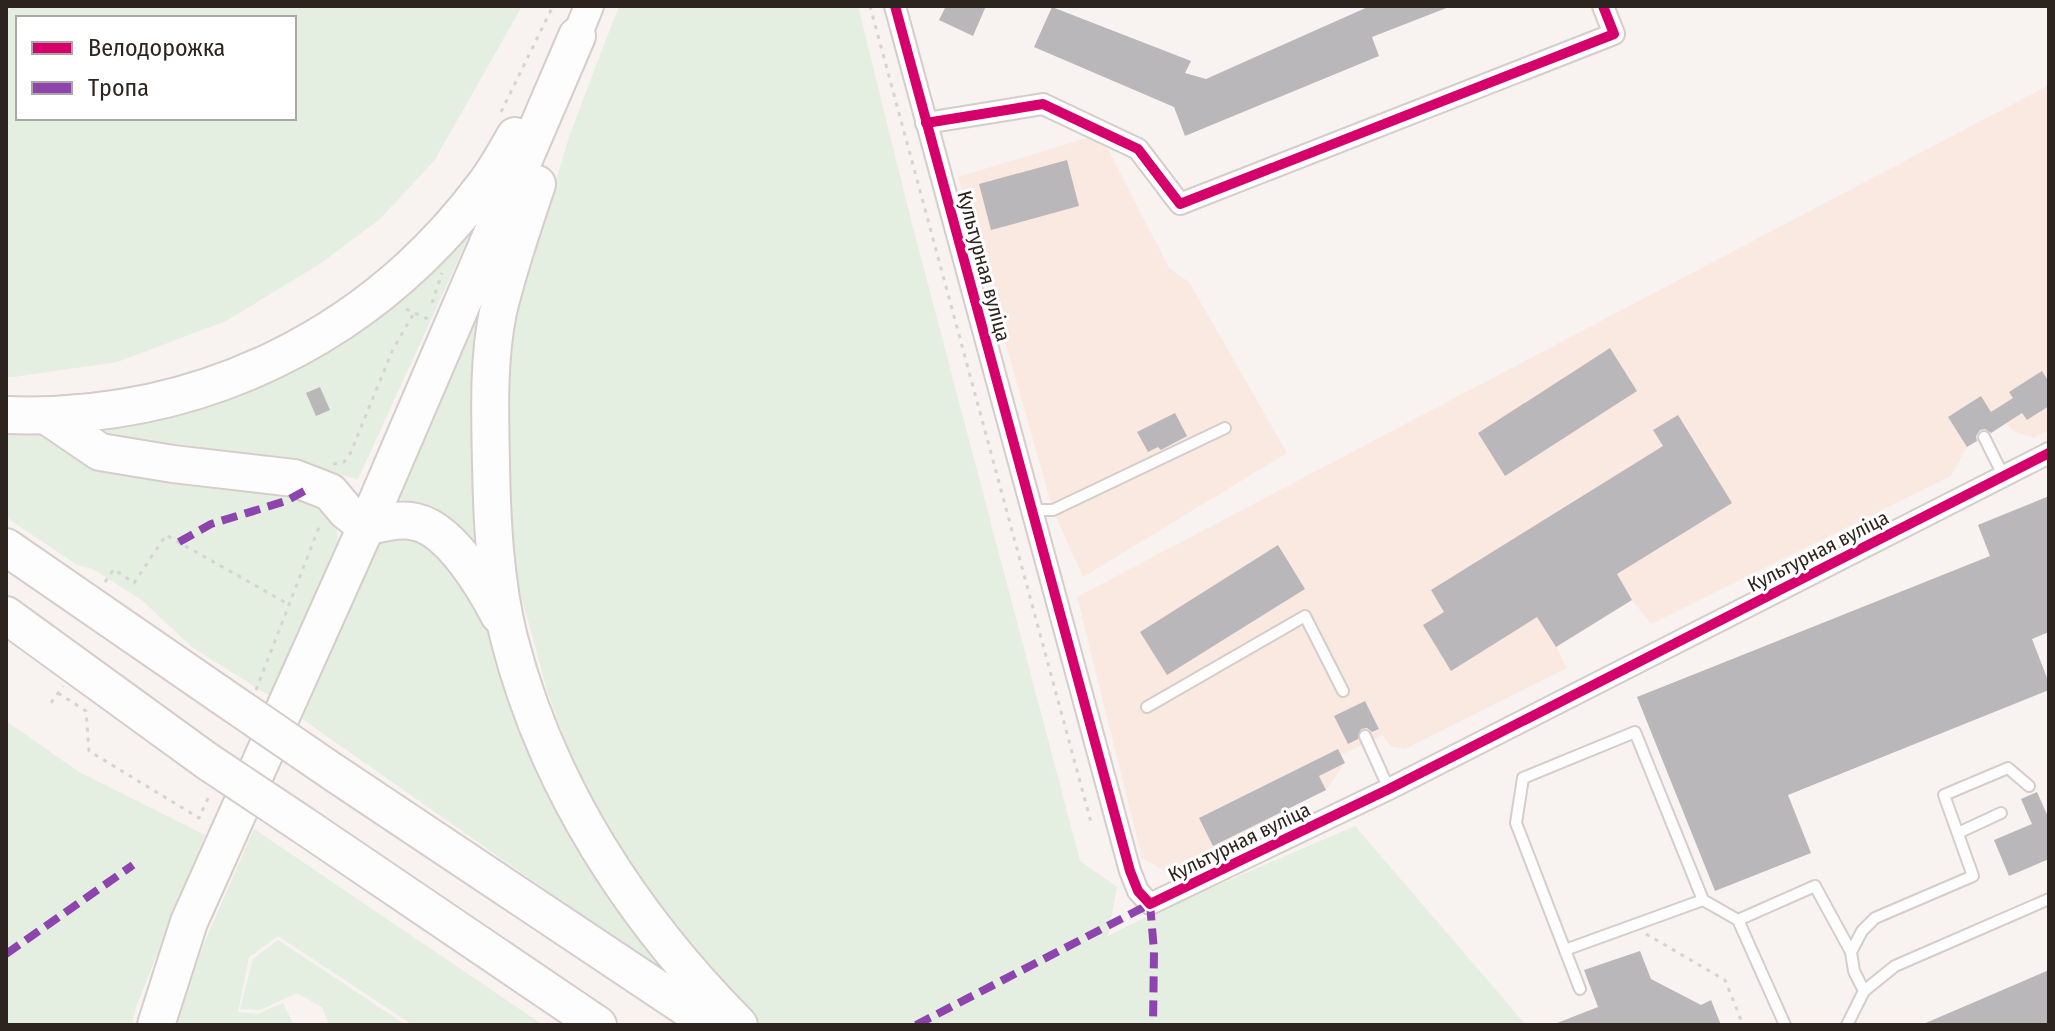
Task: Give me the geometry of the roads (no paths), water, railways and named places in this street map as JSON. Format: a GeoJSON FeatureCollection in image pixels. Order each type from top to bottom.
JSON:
{"type":"FeatureCollection","features":[{"type":"Feature","properties":{"kind":"highway"},"geometry":{"type":"LineString","coordinates":[[6,415],[47,416],[190,395],[245,374],[302,346],[348,318],[418,260],[487,182],[583,21]]}},
{"type":"Feature","properties":{"kind":"highway"},"geometry":{"type":"LineString","coordinates":[[156,1025],[189,922],[366,527],[583,21]]}},
{"type":"Feature","properties":{"kind":"highway"},"geometry":{"type":"LineString","coordinates":[[583,21],[498,314],[490,436],[492,516],[509,636],[552,758],[601,853],[662,941],[739,1025]]}},
{"type":"Feature","properties":{"kind":"highway"},"geometry":{"type":"LineString","coordinates":[[47,416],[100,452],[294,478],[309,483],[330,492],[346,511],[366,527]]}},
{"type":"Feature","properties":{"kind":"highway"},"geometry":{"type":"LineString","coordinates":[[366,527],[384,522],[417,522],[438,533],[462,558],[487,592],[509,636]]}},
{"type":"Feature","properties":{"kind":"highway"},"geometry":{"type":"LineString","coordinates":[[6,547],[333,772],[712,1025]]}},
{"type":"Feature","properties":{"kind":"highway"},"geometry":{"type":"LineString","coordinates":[[6,615],[207,761],[598,1025]]}},
{"type":"Feature","properties":{"kind":"street","name":"Культурная вуліца"},"geometry":{"type":"LineString","coordinates":[[895,6],[1130,871],[1138,891],[1150,904],[1389,789],[2049,453]]}},
{"type":"Feature","properties":{"kind":"street"},"geometry":{"type":"LineString","coordinates":[[926,123],[1043,104],[1138,149],[1180,204],[1614,34],[1603,6]]}},
{"type":"Feature","properties":{"kind":"lane"},"geometry":{"type":"LineString","coordinates":[[1032,510],[1053,510],[1225,428]]}},
{"type":"Feature","properties":{"kind":"lane"},"geometry":{"type":"LineString","coordinates":[[1984,437],[2004,477]]}},
{"type":"Feature","properties":{"kind":"lane"},"geometry":{"type":"LineString","coordinates":[[1147,707],[1305,616],[1343,691]]}},
{"type":"Feature","properties":{"kind":"lane"},"geometry":{"type":"LineString","coordinates":[[1580,989],[1516,823],[1523,778],[1635,732],[1703,900],[1738,920],[1785,1025]]}},
{"type":"Feature","properties":{"kind":"lane"},"geometry":{"type":"LineString","coordinates":[[1365,736],[1389,789]]}},
{"type":"Feature","properties":{"kind":"lane"},"geometry":{"type":"LineString","coordinates":[[1851,952],[1862,931],[1875,918],[1973,876],[1944,795],[2008,768],[2029,786]]}},
{"type":"Feature","properties":{"kind":"lane"},"geometry":{"type":"LineString","coordinates":[[1958,833],[2001,813]]}},
{"type":"Feature","properties":{"kind":"lane"},"geometry":{"type":"LineString","coordinates":[[1738,920],[1815,886],[1851,952],[1854,971],[1864,991]]}},
{"type":"Feature","properties":{"kind":"lane"},"geometry":{"type":"LineString","coordinates":[[1847,1025],[1864,991],[1895,966],[2049,899]]}},
{"type":"Feature","properties":{"kind":"lane"},"geometry":{"type":"LineString","coordinates":[[1565,950],[1703,900]]}}]}
